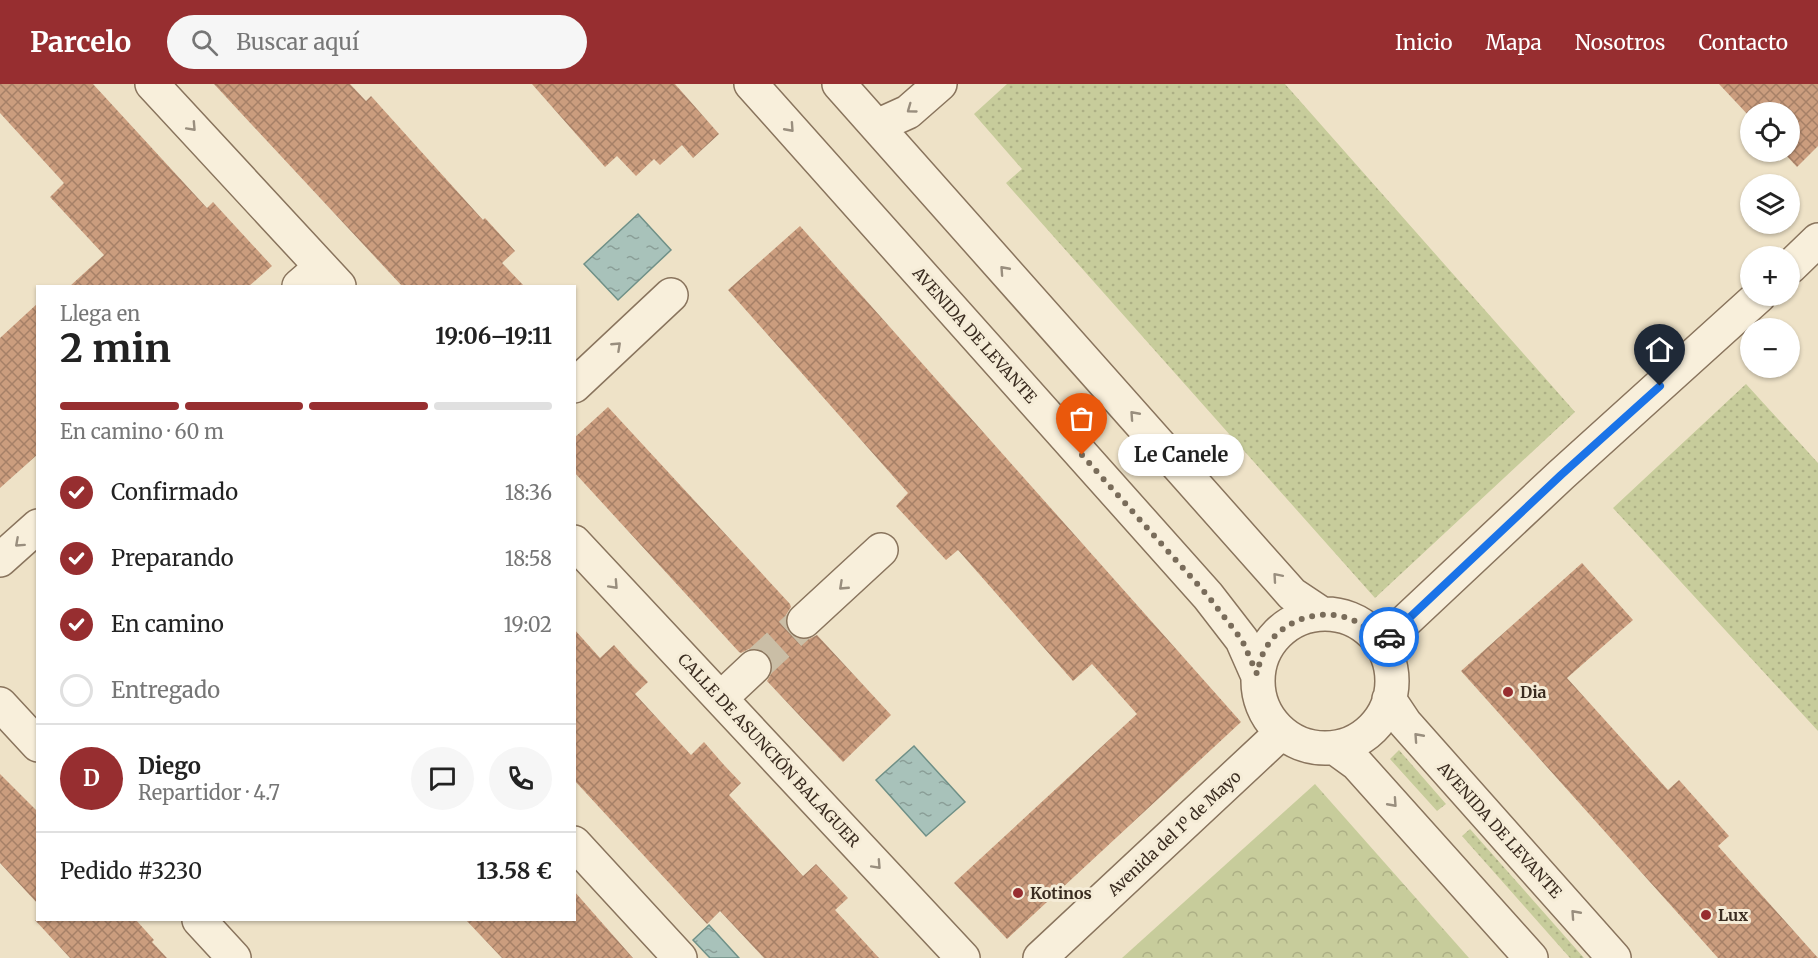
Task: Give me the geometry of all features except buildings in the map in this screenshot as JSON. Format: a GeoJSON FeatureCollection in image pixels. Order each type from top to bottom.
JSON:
{"type":"FeatureCollection","features":[{"type":"Feature","properties":{"kind":"street"},"geometry":{"type":"LineString","coordinates":[[152,84],[320,280]]}},
{"type":"Feature","properties":{"kind":"street","name":"AVENIDA DE LEVANTE"},"geometry":{"type":"LineString","coordinates":[[751,84],[1208,596],[1242,640],[1257,674]]}},
{"type":"Feature","properties":{"kind":"street"},"geometry":{"type":"LineString","coordinates":[[839,84],[1292,594],[1322,614]]}},
{"type":"Feature","properties":{"kind":"street"},"geometry":{"type":"LineString","coordinates":[[877,126],[908,112],[940,84]]}},
{"type":"Feature","properties":{"kind":"street"},"geometry":{"type":"LineString","coordinates":[[1800,257],[1818,240]]}},
{"type":"Feature","properties":{"kind":"street"},"geometry":{"type":"LineString","coordinates":[[576,384],[671,295]]}},
{"type":"Feature","properties":{"kind":"street"},"geometry":{"type":"LineString","coordinates":[[1381,644],[1561,475],[1748,306]]}},
{"type":"Feature","properties":{"kind":"street"},"geometry":{"type":"LineString","coordinates":[[0,560],[36,528]]}},
{"type":"Feature","properties":{"kind":"street","name":"CALLE DE ASUNCIÓN BALAGUER"},"geometry":{"type":"LineString","coordinates":[[576,544],[963,958]]}},
{"type":"Feature","properties":{"kind":"street"},"geometry":{"type":"LineString","coordinates":[[804,621],[881,550]]}},
{"type":"Feature","properties":{"kind":"street"},"geometry":{"type":"LineString","coordinates":[[1322,614],[1339,615],[1355,621],[1370,631],[1381,644],[1392,673],[1389,699],[1381,717],[1369,732],[1356,741],[1335,748],[1306,746],[1292,741],[1281,733],[1270,721],[1262,707],[1258,691],[1257,674],[1264,651],[1278,632],[1298,620],[1322,614]]}},
{"type":"Feature","properties":{"kind":"street"},"geometry":{"type":"LineString","coordinates":[[721,698],[754,667]]}},
{"type":"Feature","properties":{"kind":"street","name":"AVENIDA DE LEVANTE"},"geometry":{"type":"LineString","coordinates":[[1389,699],[1405,723],[1614,958]]}},
{"type":"Feature","properties":{"kind":"street"},"geometry":{"type":"LineString","coordinates":[[0,704],[36,743]]}},
{"type":"Feature","properties":{"kind":"street","name":"Avenida del 1º de Mayo"},"geometry":{"type":"LineString","coordinates":[[1040,958],[1281,733]]}},
{"type":"Feature","properties":{"kind":"street"},"geometry":{"type":"LineString","coordinates":[[1335,748],[1348,756],[1365,773],[1531,958]]}},
{"type":"Feature","properties":{"kind":"street"},"geometry":{"type":"LineString","coordinates":[[576,845],[680,958]]}},
{"type":"Feature","properties":{"kind":"street"},"geometry":{"type":"LineString","coordinates":[[200,921],[234,958]]}},
{"type":"Feature","properties":{"kind":"green space"},"geometry":{"type":"Polygon","coordinates":[[[1007,84],[1285,84],[1575,412],[1375,598],[1006,183],[1022,169],[974,114],[1007,84]]]}},
{"type":"Feature","properties":{"kind":"green space"},"geometry":{"type":"Polygon","coordinates":[[[1746,384],[1818,463],[1818,731],[1613,508],[1746,384]]]}},
{"type":"Feature","properties":{"kind":"green space"},"geometry":{"type":"Polygon","coordinates":[[[1399,750],[1446,804],[1437,811],[1390,759],[1399,750]]]}},
{"type":"Feature","properties":{"kind":"green space"},"geometry":{"type":"Polygon","coordinates":[[[1315,784],[1469,958],[1122,958],[1315,784]]]}},
{"type":"Feature","properties":{"kind":"green space"},"geometry":{"type":"Polygon","coordinates":[[[1470,829],[1584,958],[1570,958],[1462,836],[1470,829]]]}},
{"type":"Feature","properties":{"kind":"water"},"geometry":{"type":"Polygon","coordinates":[[[638,214],[671,250],[618,300],[584,264],[638,214]]]}},
{"type":"Feature","properties":{"kind":"water"},"geometry":{"type":"Polygon","coordinates":[[[914,746],[965,802],[926,836],[876,780],[914,746]]]}},
{"type":"Feature","properties":{"kind":"water"},"geometry":{"type":"Polygon","coordinates":[[[709,925],[739,958],[710,958],[693,940],[709,925]]]}},
{"type":"Feature","properties":{"kind":"tunnel"},"geometry":{"type":"LineString","coordinates":[[754,667],[804,621]]}},
{"type":"Feature","properties":{"kind":"way so far"},"geometry":{"type":"LineString","coordinates":[[1082,455],[1208,596],[1242,640],[1257,674],[1264,651],[1278,632],[1298,620],[1322,614],[1339,615],[1355,621],[1370,631],[1381,644],[1389,637]]}},
{"type":"Feature","properties":{"kind":"place","name":"Le Canele"},"geometry":{"type":"Point","coordinates":[1082,455]}},
{"type":"Feature","properties":{"kind":"place","name":"Dia"},"geometry":{"type":"Point","coordinates":[1508,692]}},
{"type":"Feature","properties":{"kind":"place","name":"Kotinos"},"geometry":{"type":"Point","coordinates":[1018,893]}},
{"type":"Feature","properties":{"kind":"place","name":"Lux"},"geometry":{"type":"Point","coordinates":[1706,915]}},
{"type":"Feature","properties":{"kind":"route"},"geometry":{"type":"LineString","coordinates":[[1389,637],[1561,475],[1660,386]]}}]}
